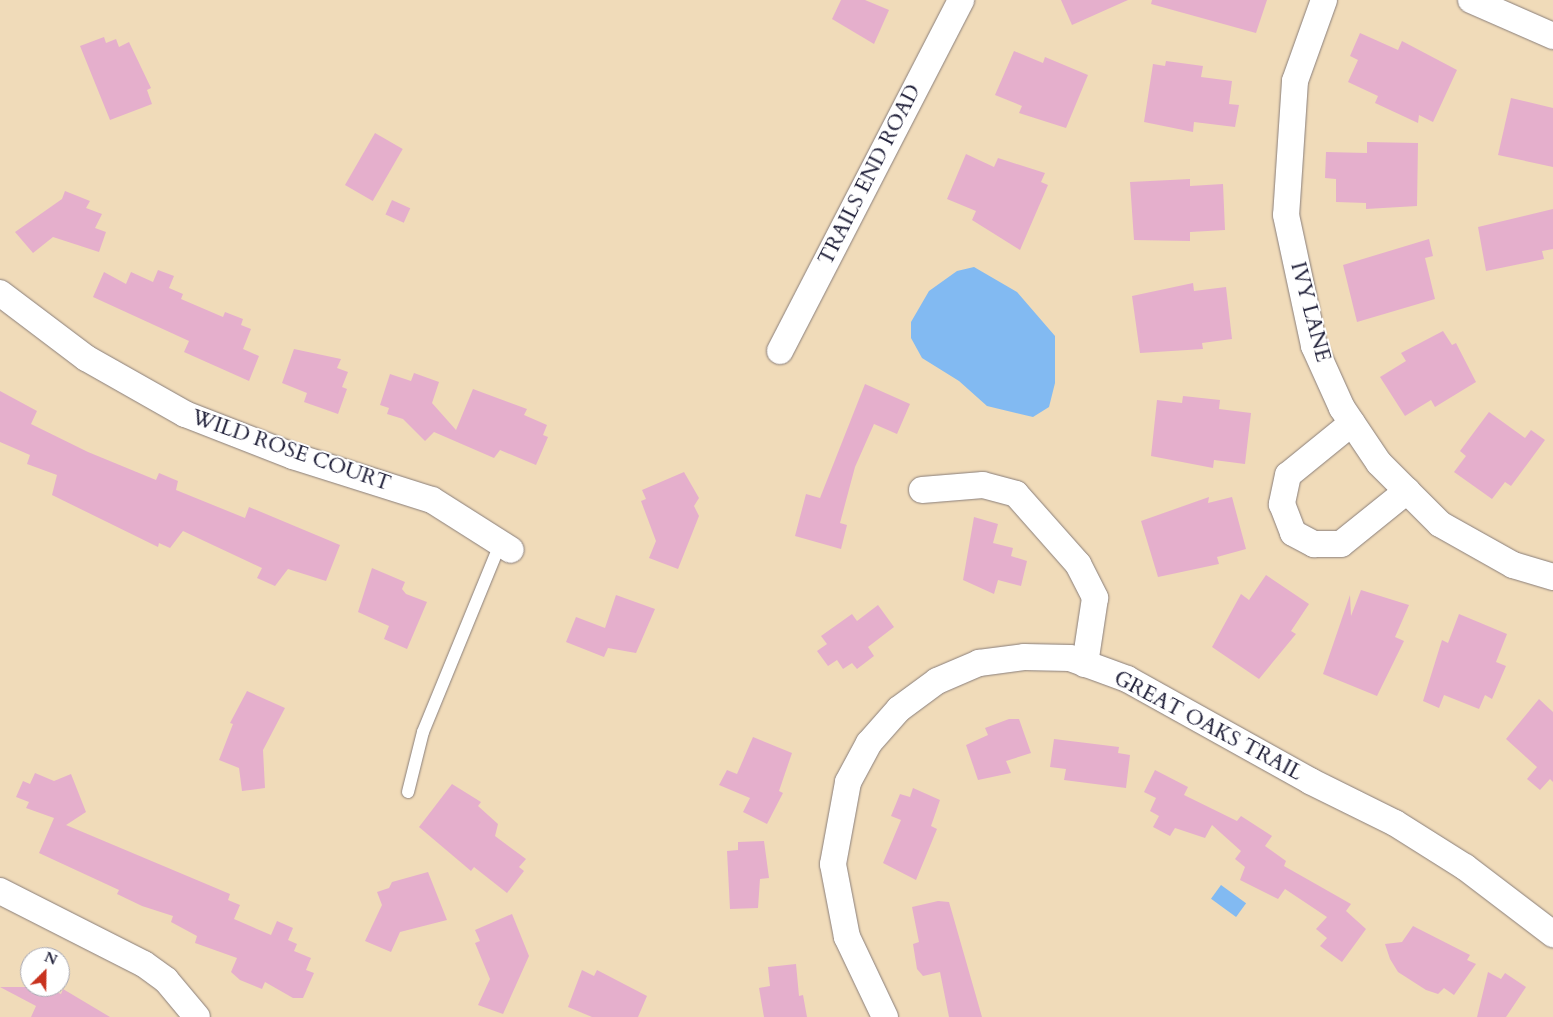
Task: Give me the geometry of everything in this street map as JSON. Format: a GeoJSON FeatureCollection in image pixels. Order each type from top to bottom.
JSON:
{"type":"FeatureCollection","features":[{"type":"Feature","properties":{"kind":"street","name":"TRAILS END ROAD"},"geometry":{"type":"LineString","coordinates":[[780,351],[960,0]]}},
{"type":"Feature","properties":{"kind":"street","name":"IVY LANE"},"geometry":{"type":"LineString","coordinates":[[1324,0],[1295,81],[1286,215],[1314,346],[1352,423],[1379,463],[1440,524],[1513,565],[1553,577]]}},
{"type":"Feature","properties":{"kind":"street"},"geometry":{"type":"LineString","coordinates":[[1470,0],[1553,36]]}},
{"type":"Feature","properties":{"kind":"street","name":"WILD ROSE COURT"},"geometry":{"type":"LineString","coordinates":[[0,293],[86,358],[184,414],[293,456],[432,500],[506,546]]}},
{"type":"Feature","properties":{"kind":"street"},"geometry":{"type":"LineString","coordinates":[[1352,423],[1288,475],[1282,504],[1293,533],[1314,544],[1341,544],[1407,491]]}},
{"type":"Feature","properties":{"kind":"street"},"geometry":{"type":"LineString","coordinates":[[922,490],[983,485],[1016,494],[1078,564],[1095,598],[1085,664]]}},
{"type":"Feature","properties":{"kind":"street","name":"GREAT OAKS TRAIL"},"geometry":{"type":"LineString","coordinates":[[885,1017],[847,937],[833,864],[848,782],[869,743],[899,709],[930,687],[979,664],[1024,657],[1070,658],[1127,679],[1310,781],[1395,823],[1465,867],[1553,934]]}},
{"type":"Feature","properties":{"kind":"street"},"geometry":{"type":"LineString","coordinates":[[0,890],[144,964],[166,980],[197,1017]]}},
{"type":"Feature","properties":{"kind":"lane"},"geometry":{"type":"LineString","coordinates":[[408,792],[423,732],[506,546]]}},
{"type":"Feature","properties":{"kind":"water"},"geometry":{"type":"Polygon","coordinates":[[[974,267],[1017,292],[1055,336],[1055,383],[1049,407],[1033,417],[987,406],[959,381],[922,358],[911,338],[911,322],[929,291],[957,271],[974,267]]]}},
{"type":"Feature","properties":{"kind":"water"},"geometry":{"type":"Polygon","coordinates":[[[1221,885],[1246,903],[1236,917],[1211,899],[1221,885]]]}},
{"type":"Feature","properties":{"kind":"building"},"geometry":{"type":"Polygon","coordinates":[[[841,0],[865,0],[889,10],[874,44],[832,19],[841,0]]]}},
{"type":"Feature","properties":{"kind":"building"},"geometry":{"type":"Polygon","coordinates":[[[1061,0],[1128,0],[1072,25],[1061,0]]]}},
{"type":"Feature","properties":{"kind":"building"},"geometry":{"type":"Polygon","coordinates":[[[1152,0],[1267,0],[1256,33],[1151,4],[1152,0]]]}},
{"type":"Feature","properties":{"kind":"building"},"geometry":{"type":"Polygon","coordinates":[[[1360,33],[1398,50],[1402,41],[1457,70],[1433,122],[1419,115],[1418,123],[1375,103],[1378,96],[1348,82],[1358,60],[1350,56],[1360,33]]]}},
{"type":"Feature","properties":{"kind":"building"},"geometry":{"type":"Polygon","coordinates":[[[104,37],[106,43],[116,39],[119,47],[129,42],[151,88],[147,90],[152,104],[110,120],[80,46],[104,37]]]}},
{"type":"Feature","properties":{"kind":"building"},"geometry":{"type":"Polygon","coordinates":[[[1014,51],[1043,63],[1045,57],[1088,75],[1066,128],[1019,113],[1022,106],[995,95],[1014,51]]]}},
{"type":"Feature","properties":{"kind":"building"},"geometry":{"type":"Polygon","coordinates":[[[1166,61],[1203,66],[1201,77],[1232,81],[1229,104],[1239,105],[1235,127],[1194,122],[1193,132],[1144,122],[1153,64],[1165,66],[1166,61]]]}},
{"type":"Feature","properties":{"kind":"building"},"geometry":{"type":"Polygon","coordinates":[[[1511,98],[1553,108],[1553,167],[1498,155],[1511,98]]]}},
{"type":"Feature","properties":{"kind":"building"},"geometry":{"type":"Polygon","coordinates":[[[375,133],[403,149],[373,201],[345,185],[375,133]]]}},
{"type":"Feature","properties":{"kind":"building"},"geometry":{"type":"Polygon","coordinates":[[[1367,142],[1418,143],[1417,206],[1366,209],[1366,203],[1336,202],[1336,179],[1325,178],[1326,152],[1367,153],[1367,142]]]}},
{"type":"Feature","properties":{"kind":"building"},"geometry":{"type":"Polygon","coordinates":[[[966,154],[994,167],[998,158],[1045,173],[1041,182],[1048,185],[1020,250],[972,220],[976,211],[947,199],[966,154]]]}},
{"type":"Feature","properties":{"kind":"building"},"geometry":{"type":"Polygon","coordinates":[[[1190,179],[1190,186],[1223,184],[1225,230],[1190,232],[1190,241],[1134,240],[1130,182],[1190,179]]]}},
{"type":"Feature","properties":{"kind":"building"},"geometry":{"type":"Polygon","coordinates":[[[65,191],[90,201],[86,208],[102,214],[95,228],[106,232],[99,252],[53,237],[33,253],[15,232],[62,199],[65,191]]]}},
{"type":"Feature","properties":{"kind":"building"},"geometry":{"type":"Polygon","coordinates":[[[392,200],[410,208],[404,223],[385,215],[392,200]]]}},
{"type":"Feature","properties":{"kind":"building"},"geometry":{"type":"Polygon","coordinates":[[[1553,209],[1553,249],[1542,251],[1544,259],[1486,271],[1478,227],[1553,209]]]}},
{"type":"Feature","properties":{"kind":"building"},"geometry":{"type":"Polygon","coordinates":[[[1429,239],[1433,256],[1425,258],[1435,299],[1357,322],[1343,265],[1429,239]]]}},
{"type":"Feature","properties":{"kind":"building"},"geometry":{"type":"Polygon","coordinates":[[[158,270],[174,276],[169,288],[183,294],[181,299],[223,317],[225,312],[243,319],[241,325],[251,329],[243,349],[259,356],[249,381],[184,352],[189,341],[93,297],[104,272],[126,284],[131,272],[153,282],[158,270]]]}},
{"type":"Feature","properties":{"kind":"building"},"geometry":{"type":"Polygon","coordinates":[[[1193,283],[1194,291],[1226,287],[1232,339],[1202,343],[1203,349],[1140,353],[1132,296],[1193,283]]]}},
{"type":"Feature","properties":{"kind":"building"},"geometry":{"type":"Polygon","coordinates":[[[1443,331],[1452,345],[1456,343],[1476,382],[1435,407],[1431,400],[1405,416],[1380,377],[1406,361],[1401,353],[1443,331]]]}},
{"type":"Feature","properties":{"kind":"building"},"geometry":{"type":"Polygon","coordinates":[[[294,349],[341,359],[337,368],[348,372],[342,387],[347,389],[338,414],[304,402],[307,393],[282,383],[294,349]]]}},
{"type":"Feature","properties":{"kind":"building"},"geometry":{"type":"Polygon","coordinates":[[[414,373],[439,382],[432,403],[456,430],[473,389],[527,409],[524,415],[547,425],[543,435],[548,437],[536,465],[500,450],[494,458],[434,432],[425,441],[403,419],[387,414],[389,408],[380,405],[390,374],[411,381],[414,373]]]}},
{"type":"Feature","properties":{"kind":"building"},"geometry":{"type":"Polygon","coordinates":[[[865,384],[910,404],[897,434],[874,424],[855,467],[840,523],[847,525],[841,549],[795,536],[806,494],[820,498],[865,384]]]}},
{"type":"Feature","properties":{"kind":"building"},"geometry":{"type":"Polygon","coordinates":[[[0,391],[37,411],[31,424],[88,452],[156,480],[159,473],[178,481],[176,490],[245,518],[249,507],[340,545],[326,581],[288,569],[275,586],[257,578],[262,568],[183,531],[170,548],[159,543],[158,547],[52,495],[57,475],[27,464],[30,455],[0,442],[0,391]]]}},
{"type":"Feature","properties":{"kind":"building"},"geometry":{"type":"Polygon","coordinates":[[[1183,396],[1220,400],[1219,409],[1251,413],[1245,464],[1214,460],[1213,468],[1151,456],[1157,400],[1182,403],[1183,396]]]}},
{"type":"Feature","properties":{"kind":"building"},"geometry":{"type":"Polygon","coordinates":[[[1489,412],[1525,438],[1531,430],[1545,440],[1511,486],[1505,482],[1492,499],[1454,472],[1466,456],[1460,451],[1489,412]]]}},
{"type":"Feature","properties":{"kind":"building"},"geometry":{"type":"Polygon","coordinates":[[[684,472],[699,498],[694,506],[699,516],[678,569],[649,558],[656,541],[641,501],[646,499],[642,490],[684,472]]]}},
{"type":"Feature","properties":{"kind":"building"},"geometry":{"type":"Polygon","coordinates":[[[1209,497],[1208,503],[1232,497],[1246,549],[1217,557],[1219,564],[1158,577],[1141,521],[1209,497]]]}},
{"type":"Feature","properties":{"kind":"building"},"geometry":{"type":"Polygon","coordinates":[[[974,517],[998,524],[993,543],[1013,548],[1011,556],[1027,561],[1021,586],[998,580],[994,594],[963,580],[974,517]]]}},
{"type":"Feature","properties":{"kind":"building"},"geometry":{"type":"Polygon","coordinates":[[[372,568],[405,582],[402,589],[406,594],[427,602],[407,649],[384,639],[389,626],[358,612],[372,568]]]}},
{"type":"Feature","properties":{"kind":"building"},"geometry":{"type":"Polygon","coordinates":[[[1266,575],[1309,604],[1291,631],[1296,634],[1259,679],[1212,647],[1241,594],[1249,600],[1266,575]]]}},
{"type":"Feature","properties":{"kind":"building"},"geometry":{"type":"Polygon","coordinates":[[[1361,590],[1409,605],[1395,637],[1404,641],[1377,696],[1323,674],[1350,595],[1351,616],[1361,590]]]}},
{"type":"Feature","properties":{"kind":"building"},"geometry":{"type":"Polygon","coordinates":[[[616,595],[655,609],[636,653],[608,648],[604,657],[566,642],[576,617],[605,628],[616,595]]]}},
{"type":"Feature","properties":{"kind":"building"},"geometry":{"type":"Polygon","coordinates":[[[878,605],[894,627],[868,647],[874,656],[857,669],[852,663],[843,669],[837,660],[828,666],[817,651],[827,644],[821,636],[852,614],[857,621],[878,605]]]}},
{"type":"Feature","properties":{"kind":"building"},"geometry":{"type":"Polygon","coordinates":[[[1459,614],[1507,634],[1496,662],[1506,666],[1492,699],[1485,695],[1479,709],[1444,695],[1439,708],[1423,701],[1442,640],[1448,643],[1459,614]]]}},
{"type":"Feature","properties":{"kind":"building"},"geometry":{"type":"Polygon","coordinates":[[[247,691],[285,708],[263,750],[265,788],[242,791],[239,768],[219,760],[233,724],[230,723],[247,691]]]}},
{"type":"Feature","properties":{"kind":"building"},"geometry":{"type":"Polygon","coordinates":[[[1539,699],[1553,712],[1553,782],[1550,779],[1540,790],[1527,779],[1537,767],[1506,739],[1539,699]]]}},
{"type":"Feature","properties":{"kind":"building"},"geometry":{"type":"Polygon","coordinates":[[[1009,719],[1019,719],[1031,753],[1006,761],[1011,773],[978,780],[966,745],[988,735],[985,728],[1009,719]]]}},
{"type":"Feature","properties":{"kind":"building"},"geometry":{"type":"Polygon","coordinates":[[[753,737],[792,753],[779,791],[783,793],[767,824],[743,812],[750,798],[719,785],[727,770],[737,774],[753,737]]]}},
{"type":"Feature","properties":{"kind":"building"},"geometry":{"type":"Polygon","coordinates":[[[1054,739],[1119,747],[1118,753],[1130,755],[1126,788],[1064,780],[1066,769],[1050,767],[1054,739]]]}},
{"type":"Feature","properties":{"kind":"building"},"geometry":{"type":"Polygon","coordinates":[[[1155,770],[1188,787],[1184,795],[1237,821],[1241,816],[1272,836],[1265,846],[1286,861],[1284,866],[1351,904],[1346,911],[1366,929],[1342,962],[1320,946],[1327,938],[1316,929],[1327,917],[1285,889],[1278,899],[1240,880],[1245,867],[1235,859],[1241,851],[1212,825],[1205,838],[1175,828],[1170,836],[1153,827],[1159,816],[1150,811],[1156,798],[1144,792],[1155,770]]]}},
{"type":"Feature","properties":{"kind":"building"},"geometry":{"type":"Polygon","coordinates":[[[35,773],[54,781],[71,774],[86,812],[66,825],[230,894],[228,900],[240,905],[234,919],[271,935],[277,921],[293,928],[288,940],[297,944],[294,951],[311,958],[306,970],[314,973],[303,998],[293,998],[265,982],[262,989],[240,980],[231,972],[237,958],[195,943],[197,936],[171,922],[173,916],[142,906],[117,894],[119,890],[39,853],[54,818],[26,808],[29,802],[16,797],[23,781],[30,784],[35,773]]]}},
{"type":"Feature","properties":{"kind":"building"},"geometry":{"type":"Polygon","coordinates":[[[452,784],[481,802],[478,806],[498,824],[495,836],[526,859],[519,867],[524,871],[507,893],[474,867],[471,871],[419,827],[452,784]]]}},
{"type":"Feature","properties":{"kind":"building"},"geometry":{"type":"Polygon","coordinates":[[[913,788],[940,800],[931,826],[937,829],[916,880],[883,863],[901,820],[891,816],[900,794],[910,797],[913,788]]]}},
{"type":"Feature","properties":{"kind":"building"},"geometry":{"type":"Polygon","coordinates":[[[764,841],[769,878],[760,879],[758,908],[730,909],[727,851],[738,850],[738,842],[764,841]]]}},
{"type":"Feature","properties":{"kind":"building"},"geometry":{"type":"Polygon","coordinates":[[[428,872],[447,920],[400,932],[391,952],[365,941],[382,905],[377,892],[389,888],[392,882],[428,872]]]}},
{"type":"Feature","properties":{"kind":"building"},"geometry":{"type":"Polygon","coordinates":[[[938,901],[949,902],[982,1017],[949,1017],[940,972],[923,976],[917,969],[913,944],[919,942],[912,907],[938,901]]]}},
{"type":"Feature","properties":{"kind":"building"},"geometry":{"type":"Polygon","coordinates":[[[512,914],[529,956],[503,1014],[478,1005],[490,979],[475,943],[480,941],[475,930],[512,914]]]}},
{"type":"Feature","properties":{"kind":"building"},"geometry":{"type":"Polygon","coordinates":[[[1413,926],[1470,955],[1467,960],[1476,964],[1454,995],[1444,988],[1438,994],[1426,990],[1398,972],[1390,959],[1385,944],[1402,942],[1413,926]]]}},
{"type":"Feature","properties":{"kind":"building"},"geometry":{"type":"Polygon","coordinates":[[[796,964],[799,996],[803,995],[807,1017],[764,1017],[759,988],[770,986],[768,967],[796,964]]]}},
{"type":"Feature","properties":{"kind":"building"},"geometry":{"type":"Polygon","coordinates":[[[582,970],[594,976],[597,970],[647,996],[638,1017],[592,1017],[568,1007],[582,970]]]}},
{"type":"Feature","properties":{"kind":"building"},"geometry":{"type":"Polygon","coordinates":[[[1488,972],[1501,979],[1505,973],[1526,987],[1506,1017],[1477,1017],[1488,972]]]}},
{"type":"Feature","properties":{"kind":"building"},"geometry":{"type":"Polygon","coordinates":[[[0,987],[20,987],[20,997],[70,997],[70,993],[110,1017],[31,1017],[36,1006],[0,987]]]}}]}
